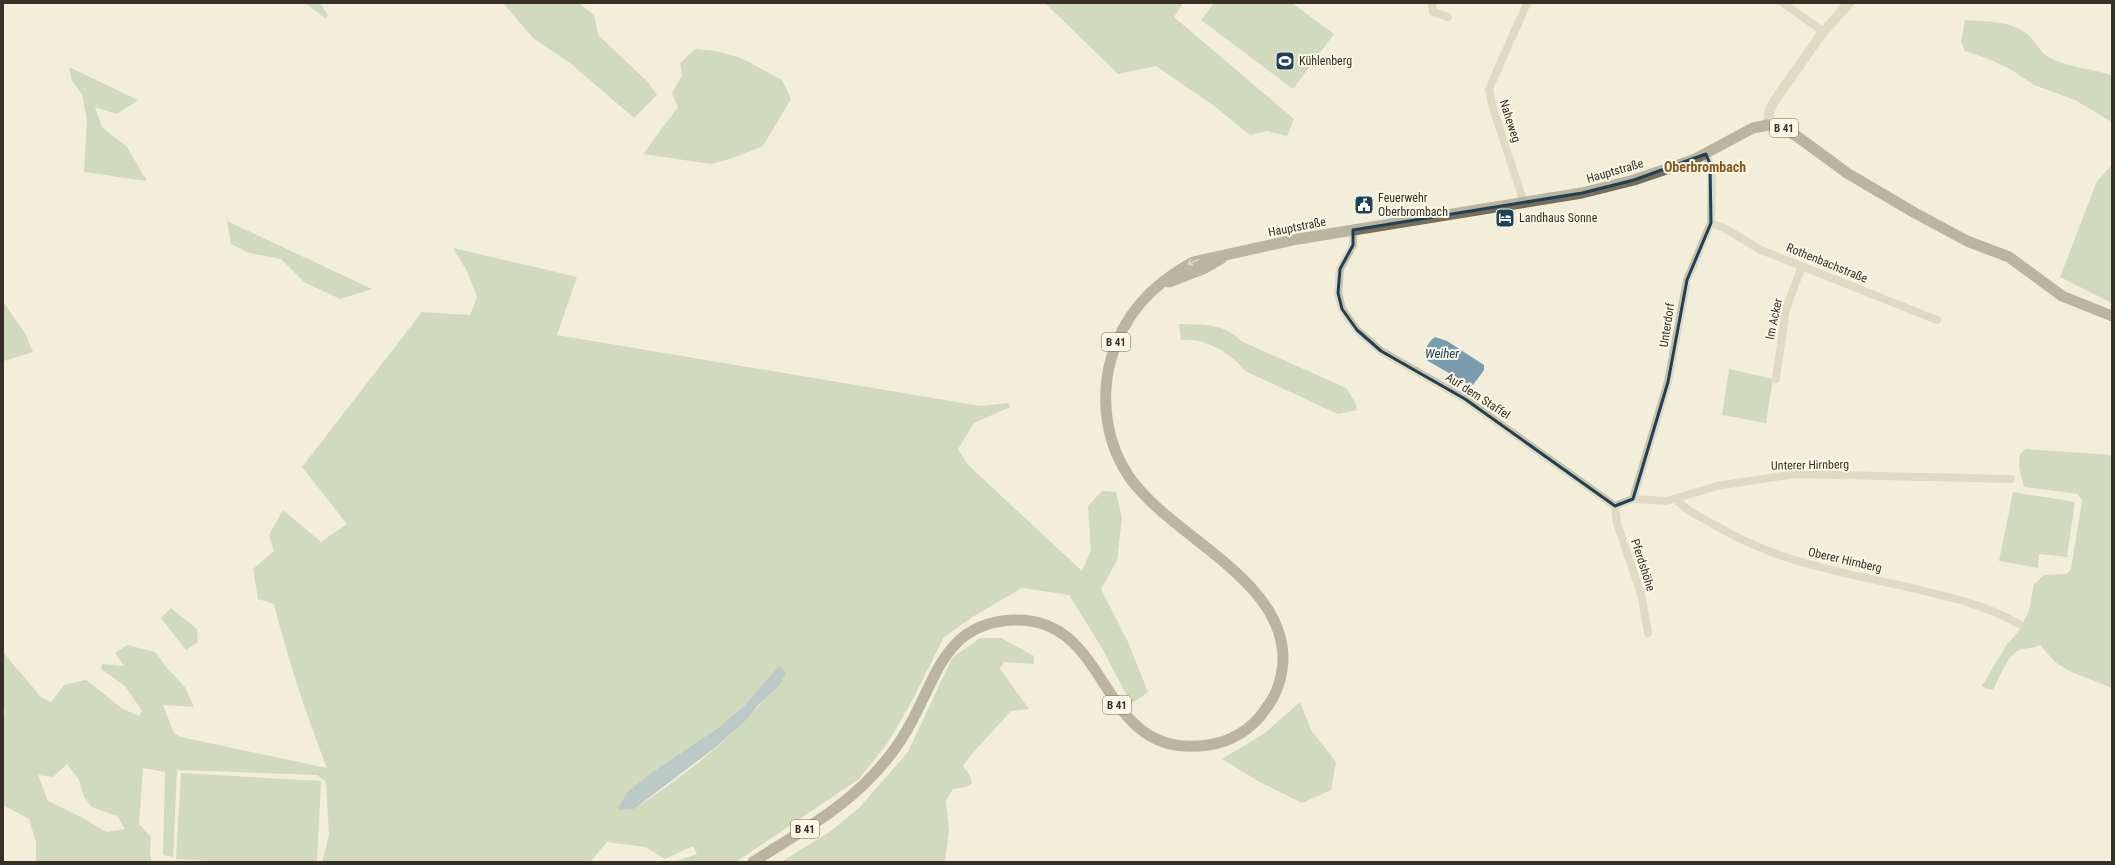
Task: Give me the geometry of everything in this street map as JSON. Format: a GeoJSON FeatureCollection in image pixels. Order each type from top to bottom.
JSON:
{"type":"FeatureCollection","features":[{"type":"Feature","properties":{"kind":"main road","name":"Hauptstraße"},"geometry":{"type":"LineString","coordinates":[[753,862],[831,812],[873,775],[886,760],[906,731],[936,669],[944,657],[962,638],[986,625],[1007,620],[1029,621],[1043,624],[1068,637],[1079,647],[1128,720],[1152,737],[1167,743],[1183,746],[1215,744],[1244,732],[1266,709],[1274,695],[1283,664],[1281,638],[1274,618],[1266,604],[1240,577],[1168,518],[1140,490],[1121,462],[1108,426],[1106,388],[1115,345],[1132,314],[1151,292],[1177,270],[1193,262],[1298,239],[1524,203],[1612,187],[1706,154],[1746,131],[1768,125]]}},
{"type":"Feature","properties":{"kind":"main road","name":"B 41"},"geometry":{"type":"LineString","coordinates":[[1768,125],[1782,127],[1847,173],[1967,241],[2009,257],[2062,296],[2112,316]]}},
{"type":"Feature","properties":{"kind":"street"},"geometry":{"type":"LineString","coordinates":[[1432,3],[1432,12],[1448,17]]}},
{"type":"Feature","properties":{"kind":"street","name":"Naheweg"},"geometry":{"type":"LineString","coordinates":[[1524,203],[1492,105],[1489,89],[1527,3]]}},
{"type":"Feature","properties":{"kind":"street"},"geometry":{"type":"LineString","coordinates":[[1783,3],[1824,32]]}},
{"type":"Feature","properties":{"kind":"street"},"geometry":{"type":"LineString","coordinates":[[1768,125],[1769,113],[1773,103],[1824,32],[1849,3]]}},
{"type":"Feature","properties":{"kind":"street","name":"Unterdorf"},"geometry":{"type":"LineString","coordinates":[[1633,500],[1668,382],[1687,280],[1711,223],[1712,173],[1706,154]]}},
{"type":"Feature","properties":{"kind":"street","name":"Rothenbachstraße"},"geometry":{"type":"LineString","coordinates":[[1711,223],[1724,228],[1761,250],[1937,320]]}},
{"type":"Feature","properties":{"kind":"street","name":"Auf dem Staffel"},"geometry":{"type":"LineString","coordinates":[[1353,230],[1353,245],[1340,269],[1338,293],[1342,309],[1357,330],[1381,351],[1465,399],[1615,506]]}},
{"type":"Feature","properties":{"kind":"street","name":"Im Acker"},"geometry":{"type":"LineString","coordinates":[[1776,379],[1786,309],[1802,266]]}},
{"type":"Feature","properties":{"kind":"street","name":"Unterer Hirnberg"},"geometry":{"type":"LineString","coordinates":[[1615,506],[1633,500],[1662,502],[1717,486],[1795,474],[2011,480]]}},
{"type":"Feature","properties":{"kind":"street","name":"Oberer Hirnberg"},"geometry":{"type":"LineString","coordinates":[[1676,499],[1686,508],[1732,536],[1771,553],[1832,570],[1970,602],[1994,611],[2019,624]]}},
{"type":"Feature","properties":{"kind":"street","name":"Pferdshöhe"},"geometry":{"type":"LineString","coordinates":[[1615,506],[1617,523],[1641,594],[1648,633]]}},
{"type":"Feature","properties":{"kind":"highlighted area"},"geometry":{"type":"Polygon","coordinates":[[[1706,154],[1710,164],[1711,223],[1687,280],[1668,382],[1633,499],[1615,506],[1465,399],[1381,351],[1357,330],[1342,309],[1338,293],[1340,269],[1353,245],[1353,230],[1582,193],[1634,180],[1706,154]]]}},
{"type":"Feature","properties":{"kind":"green space"},"geometry":{"type":"Polygon","coordinates":[[[305,3],[320,3],[328,15],[325,18],[305,3]]]}},
{"type":"Feature","properties":{"kind":"green space"},"geometry":{"type":"Polygon","coordinates":[[[503,3],[579,3],[594,15],[598,35],[648,82],[657,95],[634,118],[570,63],[533,38],[503,3]]]}},
{"type":"Feature","properties":{"kind":"green space"},"geometry":{"type":"Polygon","coordinates":[[[1045,3],[1183,3],[1174,17],[1294,119],[1287,136],[1267,131],[1250,135],[1213,105],[1156,66],[1118,74],[1045,3]]]}},
{"type":"Feature","properties":{"kind":"green space","name":"Kühlenberg"},"geometry":{"type":"Polygon","coordinates":[[[1214,3],[1292,3],[1334,34],[1293,89],[1201,20],[1214,3]]]}},
{"type":"Feature","properties":{"kind":"green space"},"geometry":{"type":"Polygon","coordinates":[[[1965,20],[1998,22],[2013,26],[2027,34],[2046,56],[2056,61],[2112,75],[2112,122],[2075,100],[2034,85],[2010,69],[1991,60],[1965,51],[1961,42],[1965,20]]]}},
{"type":"Feature","properties":{"kind":"green space"},"geometry":{"type":"Polygon","coordinates":[[[695,49],[716,51],[741,58],[782,80],[791,99],[763,146],[733,158],[711,164],[643,154],[678,107],[672,94],[682,75],[680,63],[695,49]]]}},
{"type":"Feature","properties":{"kind":"green space"},"geometry":{"type":"Polygon","coordinates":[[[69,67],[138,100],[117,114],[95,107],[102,127],[127,147],[147,181],[84,172],[87,120],[82,94],[72,81],[69,67]]]}},
{"type":"Feature","properties":{"kind":"green space"},"geometry":{"type":"Polygon","coordinates":[[[2112,165],[2112,303],[2060,277],[2097,181],[2112,165]]]}},
{"type":"Feature","properties":{"kind":"green space"},"geometry":{"type":"Polygon","coordinates":[[[227,221],[372,289],[340,299],[304,282],[281,259],[249,253],[231,244],[227,221]]]}},
{"type":"Feature","properties":{"kind":"green space"},"geometry":{"type":"Polygon","coordinates":[[[453,248],[577,277],[557,335],[981,406],[1008,403],[1010,407],[974,423],[958,449],[967,464],[1082,571],[1091,550],[1088,506],[1102,491],[1116,492],[1122,518],[1117,561],[1101,589],[1128,642],[1148,692],[1131,704],[1102,648],[1069,595],[1022,588],[974,616],[944,637],[913,699],[889,741],[859,779],[736,862],[674,862],[697,854],[693,846],[665,859],[645,847],[607,842],[590,862],[322,862],[329,835],[326,782],[317,775],[177,770],[173,857],[163,855],[165,772],[143,768],[139,824],[151,837],[150,854],[152,862],[36,862],[36,842],[29,819],[3,805],[3,715],[5,714],[3,700],[3,652],[41,697],[51,702],[64,685],[86,680],[123,709],[139,716],[142,711],[125,686],[101,669],[102,664],[124,666],[115,653],[127,645],[155,652],[167,668],[185,687],[194,707],[163,705],[174,733],[181,737],[327,768],[298,687],[274,604],[258,599],[253,569],[274,551],[269,535],[283,510],[321,542],[347,524],[302,467],[422,312],[470,315],[477,297],[467,271],[453,248]],[[780,666],[744,706],[718,728],[651,773],[627,792],[618,809],[634,809],[677,779],[718,746],[777,688],[780,666]],[[67,764],[53,777],[38,775],[48,801],[83,818],[106,832],[125,829],[117,816],[92,807],[84,797],[79,780],[67,764]]]}},
{"type":"Feature","properties":{"kind":"green space"},"geometry":{"type":"Polygon","coordinates":[[[3,302],[25,333],[33,352],[4,361],[3,302]]]}},
{"type":"Feature","properties":{"kind":"green space"},"geometry":{"type":"Polygon","coordinates":[[[1179,324],[1212,326],[1227,330],[1241,341],[1346,388],[1355,402],[1357,410],[1338,414],[1245,371],[1224,352],[1208,344],[1199,341],[1181,340],[1179,324]]]}},
{"type":"Feature","properties":{"kind":"green space"},"geometry":{"type":"Polygon","coordinates":[[[1729,369],[1773,379],[1766,423],[1722,415],[1729,369]]]}},
{"type":"Feature","properties":{"kind":"green space"},"geometry":{"type":"Polygon","coordinates":[[[2026,449],[2112,455],[2112,688],[2069,671],[2055,662],[2040,645],[2019,650],[2015,653],[2004,668],[1993,690],[1982,686],[2007,644],[2018,632],[2029,611],[2034,584],[2044,575],[2066,574],[2071,569],[2082,501],[2078,494],[2024,487],[2019,468],[2020,454],[2026,449]]]}},
{"type":"Feature","properties":{"kind":"green space"},"geometry":{"type":"Polygon","coordinates":[[[2013,492],[2075,502],[2067,557],[2039,554],[2038,568],[1999,561],[2013,492]]]}},
{"type":"Feature","properties":{"kind":"green space"},"geometry":{"type":"Polygon","coordinates":[[[171,608],[197,629],[198,642],[186,650],[161,618],[171,608]]]}},
{"type":"Feature","properties":{"kind":"green space"},"geometry":{"type":"Polygon","coordinates":[[[980,638],[1001,638],[1034,656],[1034,664],[1004,662],[1000,669],[1029,709],[1011,711],[970,756],[963,766],[970,776],[972,783],[966,787],[953,789],[946,800],[949,831],[945,862],[781,862],[831,831],[859,808],[908,752],[952,658],[980,638]]]}},
{"type":"Feature","properties":{"kind":"green space"},"geometry":{"type":"Polygon","coordinates":[[[1300,702],[1311,730],[1336,762],[1331,790],[1302,803],[1258,781],[1222,759],[1265,733],[1300,702]]]}},
{"type":"Feature","properties":{"kind":"green space"},"geometry":{"type":"Polygon","coordinates":[[[181,773],[321,781],[317,862],[228,862],[176,859],[181,773]]]}},
{"type":"Feature","properties":{"kind":"water","name":"Weiher"},"geometry":{"type":"Polygon","coordinates":[[[1435,337],[1447,341],[1484,365],[1484,370],[1473,385],[1468,384],[1428,361],[1426,358],[1426,351],[1430,342],[1435,337]]]}},
{"type":"Feature","properties":{"kind":"water"},"geometry":{"type":"Polygon","coordinates":[[[780,665],[786,674],[777,688],[758,705],[746,720],[716,747],[634,809],[617,810],[627,792],[651,773],[718,728],[744,706],[780,665]]]}},
{"type":"Feature","properties":{"kind":"place","name":"Kühlenberg"},"geometry":{"type":"Point","coordinates":[1285,61]}},
{"type":"Feature","properties":{"kind":"place","name":"Feuerwehr Oberbrombach"},"geometry":{"type":"Point","coordinates":[1364,205]}},
{"type":"Feature","properties":{"kind":"place","name":"Landhaus Sonne"},"geometry":{"type":"Point","coordinates":[1505,218]}},
{"type":"Feature","properties":{"kind":"district","name":"Oberbrombach"},"geometry":{"type":"Point","coordinates":[1705,167]}}]}
